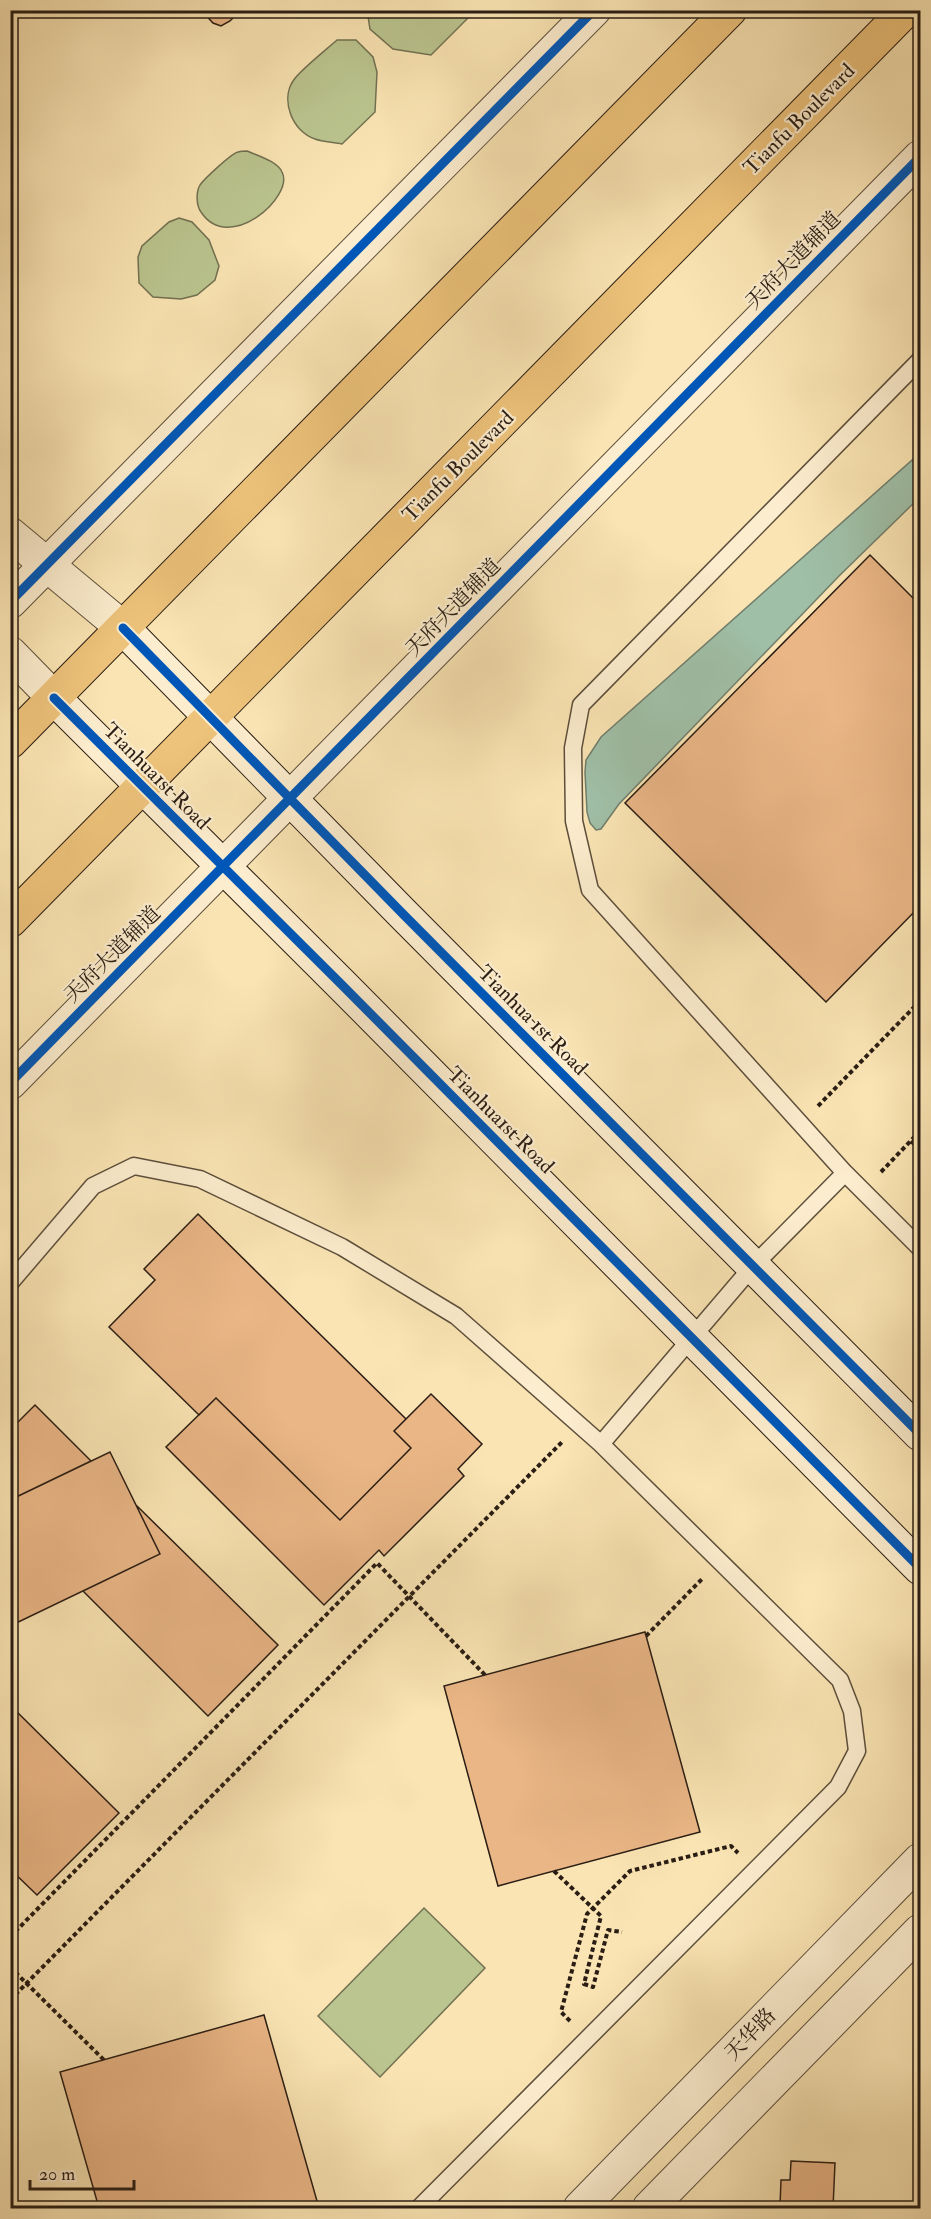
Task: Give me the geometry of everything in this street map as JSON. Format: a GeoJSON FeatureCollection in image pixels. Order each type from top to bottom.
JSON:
{"type":"FeatureCollection","features":[{"type":"Feature","properties":{"kind":"main road"},"geometry":{"type":"LineString","coordinates":[[10,742],[730,10]]}},
{"type":"Feature","properties":{"kind":"main road","name":"Tianfu Boulevard"},"geometry":{"type":"LineString","coordinates":[[10,921],[906,10]]}},
{"type":"Feature","properties":{"kind":"street"},"geometry":{"type":"LineString","coordinates":[[10,602],[594,10]]}},
{"type":"Feature","properties":{"kind":"street","name":"天府大道辅道"},"geometry":{"type":"LineString","coordinates":[[10,1083],[921,157]]}},
{"type":"Feature","properties":{"kind":"street","name":"Tianhua 1st Road"},"geometry":{"type":"LineString","coordinates":[[10,534],[123,628],[921,1434]]}},
{"type":"Feature","properties":{"kind":"street","name":"Tianhua1st Road"},"geometry":{"type":"LineString","coordinates":[[10,654],[921,1568]]}},
{"type":"Feature","properties":{"kind":"street","name":"天华路"},"geometry":{"type":"LineString","coordinates":[[580,2208],[921,1860]]}},
{"type":"Feature","properties":{"kind":"street"},"geometry":{"type":"LineString","coordinates":[[649,2208],[921,1931]]}},
{"type":"Feature","properties":{"kind":"lane"},"geometry":{"type":"LineString","coordinates":[[921,360],[581,705],[573,748],[574,821],[590,890],[845,1173],[921,1248]]}},
{"type":"Feature","properties":{"kind":"lane"},"geometry":{"type":"LineString","coordinates":[[10,1282],[93,1186],[134,1166],[200,1179],[342,1247],[456,1316],[601,1444],[840,1680],[852,1711],[857,1751],[838,1787],[419,2208]]}},
{"type":"Feature","properties":{"kind":"lane"},"geometry":{"type":"LineString","coordinates":[[601,1444],[753,1266],[845,1173]]}},
{"type":"Feature","properties":{"kind":"path"},"geometry":{"type":"LineString","coordinates":[[801,1123],[921,1002]]}},
{"type":"Feature","properties":{"kind":"path"},"geometry":{"type":"LineString","coordinates":[[862,1191],[921,1131]]}},
{"type":"Feature","properties":{"kind":"path"},"geometry":{"type":"LineString","coordinates":[[911,1141],[921,1150]]}},
{"type":"Feature","properties":{"kind":"path"},"geometry":{"type":"LineString","coordinates":[[10,2000],[579,1425]]}},
{"type":"Feature","properties":{"kind":"path"},"geometry":{"type":"LineString","coordinates":[[10,1937],[377,1563],[485,1675]]}},
{"type":"Feature","properties":{"kind":"path"},"geometry":{"type":"LineString","coordinates":[[646,1636],[691,1590]]}},
{"type":"Feature","properties":{"kind":"path"},"geometry":{"type":"LineString","coordinates":[[588,2039],[561,2012],[587,1914],[592,1908],[630,1871],[731,1846],[755,1870]]}},
{"type":"Feature","properties":{"kind":"path"},"geometry":{"type":"LineString","coordinates":[[554,1871],[601,1916],[584,1984],[593,1987],[608,1930],[621,1932]]}},
{"type":"Feature","properties":{"kind":"path"},"geometry":{"type":"LineString","coordinates":[[10,1967],[104,2060]]}},
{"type":"Feature","properties":{"kind":"shaded area"},"geometry":{"type":"Polygon","coordinates":[[[471,10],[473,13],[431,55],[393,49],[370,29],[368,16],[370,11],[471,10]]]}},
{"type":"Feature","properties":{"kind":"shaded area"},"geometry":{"type":"Polygon","coordinates":[[[337,40],[356,40],[373,57],[377,72],[375,112],[342,144],[321,141],[307,135],[295,123],[288,106],[289,89],[293,81],[337,40]]]}},
{"type":"Feature","properties":{"kind":"shaded area"},"geometry":{"type":"Polygon","coordinates":[[[247,151],[267,159],[280,168],[283,182],[279,194],[269,207],[242,225],[227,227],[213,224],[198,206],[197,195],[200,185],[230,157],[238,152],[247,151]]]}},
{"type":"Feature","properties":{"kind":"shaded area"},"geometry":{"type":"Polygon","coordinates":[[[179,218],[192,222],[209,240],[219,266],[215,280],[197,295],[181,299],[153,297],[139,283],[138,257],[142,246],[169,222],[179,218]]]}},
{"type":"Feature","properties":{"kind":"shaded area"},"geometry":{"type":"Polygon","coordinates":[[[920,453],[920,497],[840,575],[619,804],[601,829],[596,830],[590,823],[587,812],[585,772],[586,760],[601,737],[920,453]]]}},
{"type":"Feature","properties":{"kind":"shaded area"},"geometry":{"type":"Polygon","coordinates":[[[424,1908],[485,1968],[380,2077],[318,2016],[424,1908]]]}},
{"type":"Feature","properties":{"kind":"building"},"geometry":{"type":"Polygon","coordinates":[[[201,10],[241,10],[221,26],[213,23],[201,10]]]}},
{"type":"Feature","properties":{"kind":"building"},"geometry":{"type":"Polygon","coordinates":[[[870,555],[920,605],[920,906],[826,1002],[625,803],[870,555]]]}},
{"type":"Feature","properties":{"kind":"building"},"geometry":{"type":"Polygon","coordinates":[[[198,1214],[406,1419],[394,1431],[411,1448],[340,1520],[216,1398],[199,1415],[109,1327],[155,1280],[144,1269],[198,1214]]]}},
{"type":"Feature","properties":{"kind":"building"},"geometry":{"type":"Polygon","coordinates":[[[431,1394],[482,1444],[458,1469],[464,1476],[384,1556],[379,1550],[324,1605],[166,1447],[216,1398],[340,1520],[411,1448],[394,1431],[431,1394]]]}},
{"type":"Feature","properties":{"kind":"building"},"geometry":{"type":"Polygon","coordinates":[[[35,1405],[91,1461],[10,1500],[10,1430],[35,1405]]]}},
{"type":"Feature","properties":{"kind":"building"},"geometry":{"type":"Polygon","coordinates":[[[110,1452],[160,1554],[10,1626],[10,1500],[110,1452]]]}},
{"type":"Feature","properties":{"kind":"building"},"geometry":{"type":"Polygon","coordinates":[[[136,1505],[278,1645],[208,1716],[83,1591],[160,1554],[136,1505]]]}},
{"type":"Feature","properties":{"kind":"building"},"geometry":{"type":"Polygon","coordinates":[[[645,1632],[700,1832],[498,1886],[444,1686],[645,1632]]]}},
{"type":"Feature","properties":{"kind":"building"},"geometry":{"type":"Polygon","coordinates":[[[10,1705],[119,1813],[37,1895],[10,1869],[10,1705]]]}},
{"type":"Feature","properties":{"kind":"building"},"geometry":{"type":"Polygon","coordinates":[[[264,2015],[319,2208],[99,2208],[60,2072],[264,2015]]]}},
{"type":"Feature","properties":{"kind":"building"},"geometry":{"type":"Polygon","coordinates":[[[791,2161],[835,2163],[833,2208],[741,2208],[741,2204],[780,2206],[781,2180],[790,2180],[791,2161]]]}},
{"type":"Feature","properties":{"kind":"building"},"geometry":{"type":"Polygon","coordinates":[[[697,2202],[704,2208],[691,2208],[697,2202]]]}},
{"type":"Feature","properties":{"kind":"cycle path"},"geometry":{"type":"LineString","coordinates":[[10,602],[594,10]]}},
{"type":"Feature","properties":{"kind":"cycle path"},"geometry":{"type":"LineString","coordinates":[[10,1083],[920,157]]}},
{"type":"Feature","properties":{"kind":"cycle path"},"geometry":{"type":"LineString","coordinates":[[123,628],[403,914],[920,1434]]}},
{"type":"Feature","properties":{"kind":"cycle path"},"geometry":{"type":"LineString","coordinates":[[54,698],[920,1568]]}}]}
